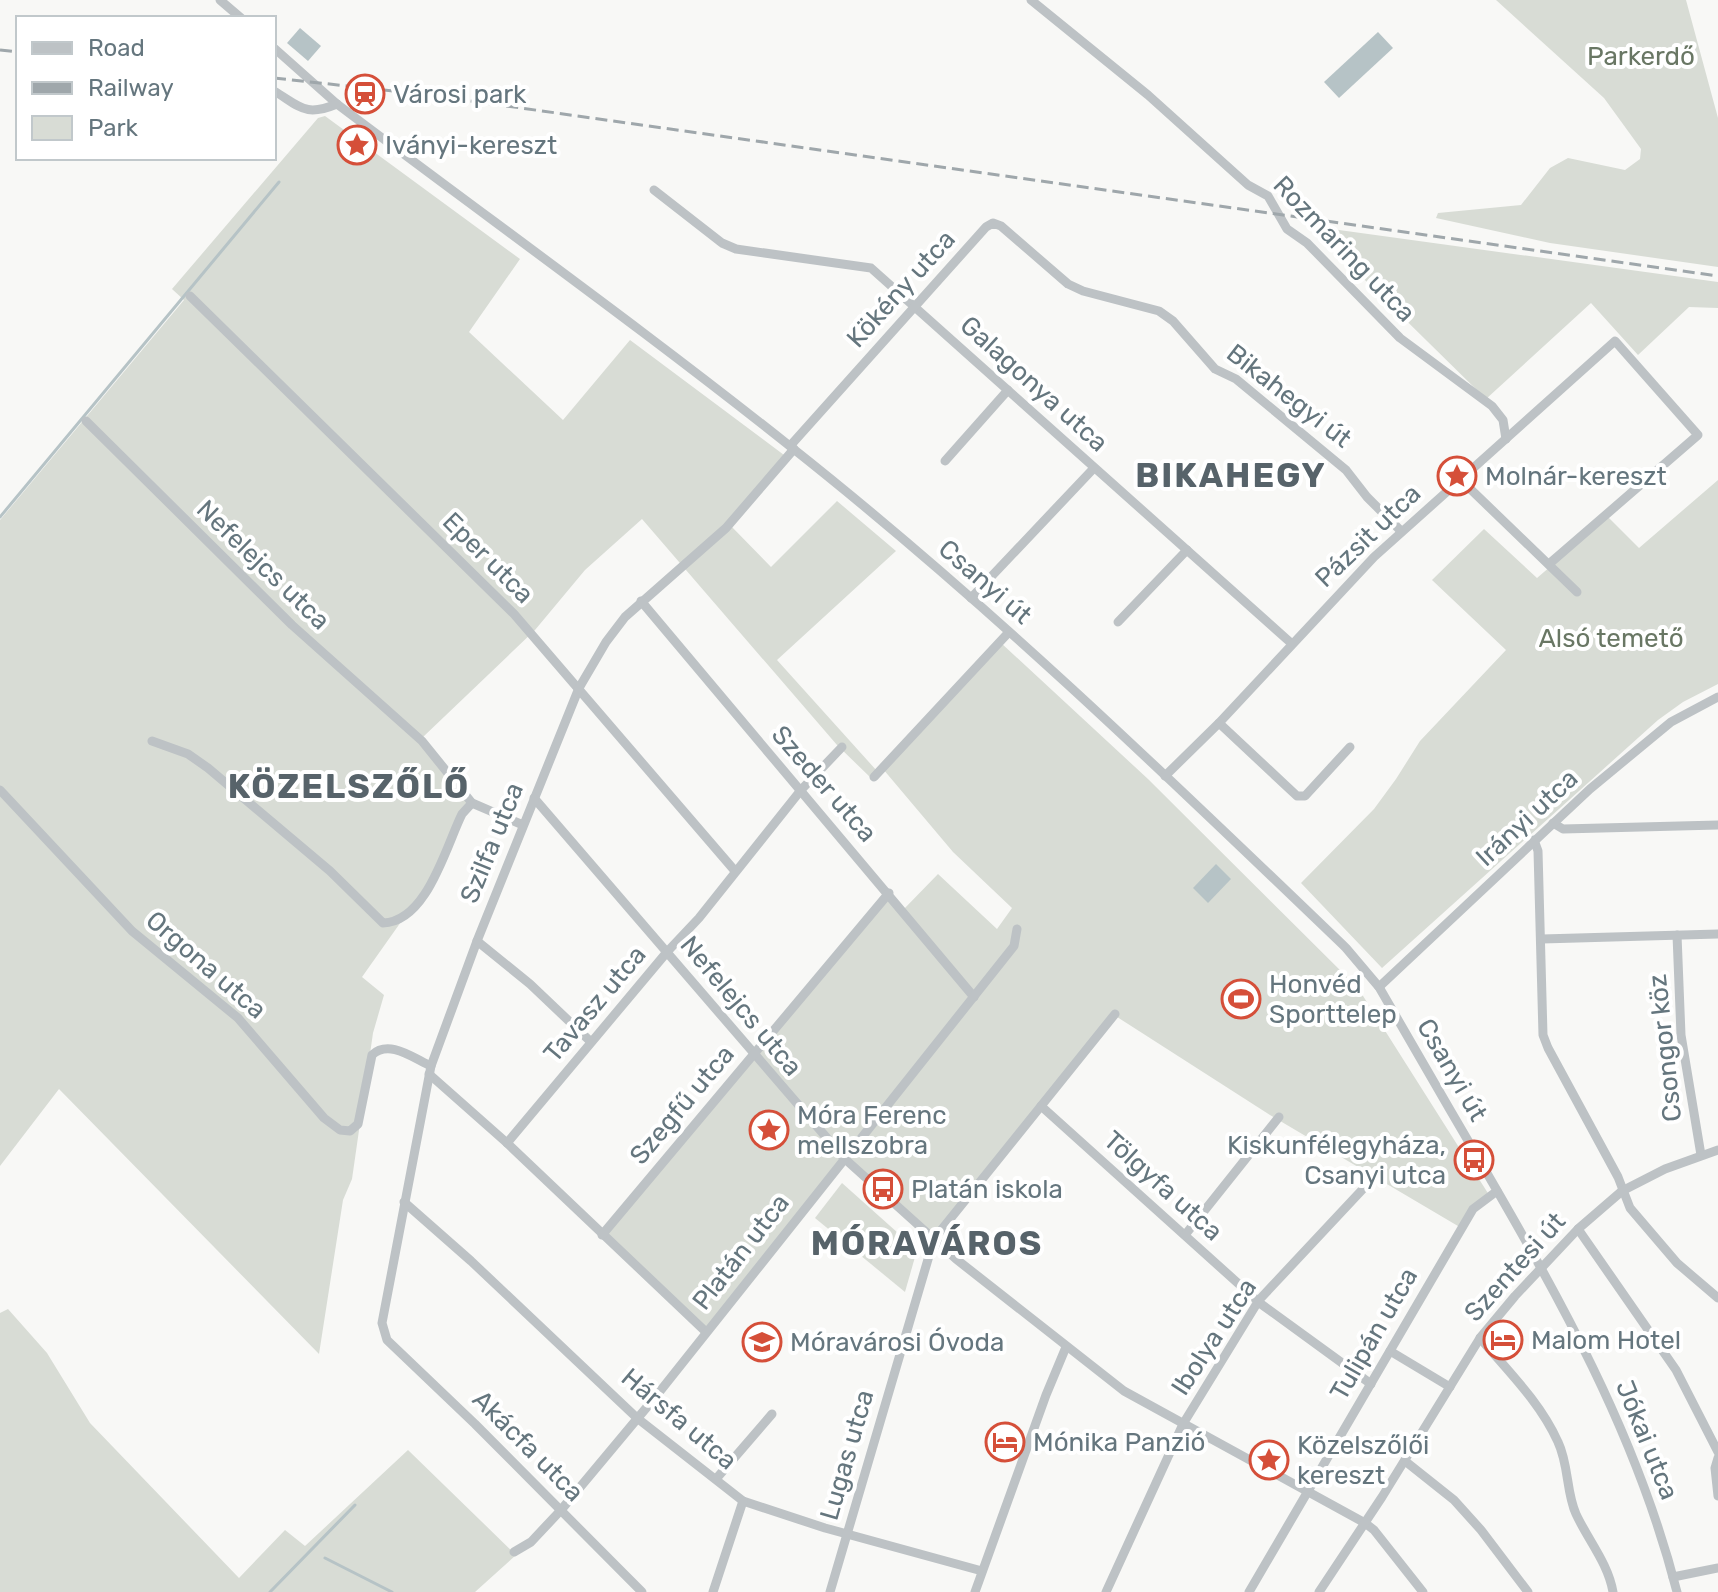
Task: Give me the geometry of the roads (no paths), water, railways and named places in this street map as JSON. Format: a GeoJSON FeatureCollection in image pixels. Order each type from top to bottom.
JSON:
{"type":"FeatureCollection","features":[{"type":"Feature","properties":{"kind":"street"},"geometry":{"type":"LineString","coordinates":[[220,0],[239,16]]}},
{"type":"Feature","properties":{"kind":"street","name":"Rozmaring utca"},"geometry":{"type":"LineString","coordinates":[[1031,0],[1148,95],[1248,185],[1268,196],[1287,229],[1307,243],[1400,338],[1492,406],[1503,420],[1506,439]]}},
{"type":"Feature","properties":{"kind":"street","name":"Csanyi út"},"geometry":{"type":"LineString","coordinates":[[276,50],[337,104],[792,448],[971,598],[1110,721],[1346,948],[1379,987],[1542,1267]]}},
{"type":"Feature","properties":{"kind":"street"},"geometry":{"type":"LineString","coordinates":[[276,92],[305,110],[318,111],[337,104]]}},
{"type":"Feature","properties":{"kind":"street","name":"Galagonya utca"},"geometry":{"type":"LineString","coordinates":[[654,190],[722,243],[736,249],[865,266],[892,286],[1291,643]]}},
{"type":"Feature","properties":{"kind":"street","name":"Kökény utca"},"geometry":{"type":"LineString","coordinates":[[792,448],[986,227],[993,223],[1001,226],[1054,274]]}},
{"type":"Feature","properties":{"kind":"street","name":"Bikahegyi út"},"geometry":{"type":"LineString","coordinates":[[1054,274],[1083,291],[1159,311],[1173,321],[1215,369],[1236,379],[1346,470],[1367,497],[1401,531]]}},
{"type":"Feature","properties":{"kind":"street","name":"Eper utca"},"geometry":{"type":"LineString","coordinates":[[190,296],[514,614],[735,871]]}},
{"type":"Feature","properties":{"kind":"street","name":"Pázsit utca"},"geometry":{"type":"LineString","coordinates":[[1165,776],[1401,531],[1615,341],[1698,435],[1549,564]]}},
{"type":"Feature","properties":{"kind":"street"},"geometry":{"type":"LineString","coordinates":[[945,461],[1008,390]]}},
{"type":"Feature","properties":{"kind":"street","name":"Nefelejcs utca"},"geometry":{"type":"LineString","coordinates":[[86,421],[292,625],[422,741],[472,803],[523,825]]}},
{"type":"Feature","properties":{"kind":"street","name":"Szilfa utca"},"geometry":{"type":"LineString","coordinates":[[383,1332],[382,1323],[430,1070],[477,941],[579,688],[625,617],[726,528],[792,448]]}},
{"type":"Feature","properties":{"kind":"street"},"geometry":{"type":"LineString","coordinates":[[971,598],[1094,468]]}},
{"type":"Feature","properties":{"kind":"street"},"geometry":{"type":"LineString","coordinates":[[1461,480],[1577,592]]}},
{"type":"Feature","properties":{"kind":"street"},"geometry":{"type":"LineString","coordinates":[[1118,622],[1187,550]]}},
{"type":"Feature","properties":{"kind":"street","name":"Szeder utca"},"geometry":{"type":"LineString","coordinates":[[641,601],[974,997]]}},
{"type":"Feature","properties":{"kind":"street"},"geometry":{"type":"LineString","coordinates":[[874,777],[1009,632]]}},
{"type":"Feature","properties":{"kind":"street","name":"Irányi utca"},"geometry":{"type":"LineString","coordinates":[[1379,987],[1534,840],[1671,722],[1718,697]]}},
{"type":"Feature","properties":{"kind":"street"},"geometry":{"type":"LineString","coordinates":[[1219,723],[1297,796],[1305,796],[1350,747]]}},
{"type":"Feature","properties":{"kind":"street"},"geometry":{"type":"LineString","coordinates":[[152,741],[188,754],[208,768],[330,871],[383,923],[400,919],[424,895],[462,814],[472,803]]}},
{"type":"Feature","properties":{"kind":"street","name":"Tavasz utca"},"geometry":{"type":"LineString","coordinates":[[507,1143],[699,918],[801,790],[842,747]]}},
{"type":"Feature","properties":{"kind":"street","name":"Orgona utca"},"geometry":{"type":"LineString","coordinates":[[0,790],[132,931],[238,1018],[324,1118],[340,1130],[350,1131],[358,1124],[372,1055],[390,1047],[430,1070],[706,1332]]}},
{"type":"Feature","properties":{"kind":"street","name":"Nefelejcs utca"},"geometry":{"type":"LineString","coordinates":[[534,798],[845,1159],[934,1239],[1124,1391],[1365,1523],[1423,1592]]}},
{"type":"Feature","properties":{"kind":"street"},"geometry":{"type":"LineString","coordinates":[[1553,823],[1563,829],[1718,825]]}},
{"type":"Feature","properties":{"kind":"street"},"geometry":{"type":"LineString","coordinates":[[1534,840],[1538,851],[1543,1035],[1548,1048],[1618,1177],[1630,1208],[1677,1263],[1718,1298]]}},
{"type":"Feature","properties":{"kind":"street","name":"Szegfű utca"},"geometry":{"type":"LineString","coordinates":[[602,1235],[889,893]]}},
{"type":"Feature","properties":{"kind":"street","name":"Platán utca"},"geometry":{"type":"LineString","coordinates":[[514,1552],[531,1542],[561,1510],[637,1418],[1014,946],[1017,929]]}},
{"type":"Feature","properties":{"kind":"street"},"geometry":{"type":"LineString","coordinates":[[1542,939],[1718,934]]}},
{"type":"Feature","properties":{"kind":"street","name":"Csongor köz"},"geometry":{"type":"LineString","coordinates":[[1677,935],[1681,1035],[1701,1155]]}},
{"type":"Feature","properties":{"kind":"street"},"geometry":{"type":"LineString","coordinates":[[477,941],[530,984],[591,1042]]}},
{"type":"Feature","properties":{"kind":"street","name":"Lugas utca"},"geometry":{"type":"LineString","coordinates":[[830,1592],[934,1239],[1115,1014]]}},
{"type":"Feature","properties":{"kind":"street","name":"Tölgyfa utca"},"geometry":{"type":"LineString","coordinates":[[1041,1106],[1259,1302],[1371,1384]]}},
{"type":"Feature","properties":{"kind":"street"},"geometry":{"type":"LineString","coordinates":[[1185,1235],[1279,1117]]}},
{"type":"Feature","properties":{"kind":"street","name":"Szentesi út"},"geometry":{"type":"LineString","coordinates":[[1319,1592],[1405,1461],[1480,1338],[1542,1267],[1578,1229],[1622,1191],[1655,1173],[1718,1150]]}},
{"type":"Feature","properties":{"kind":"street","name":"Ibolya utca"},"geometry":{"type":"LineString","coordinates":[[1106,1592],[1183,1424],[1259,1302],[1376,1175]]}},
{"type":"Feature","properties":{"kind":"street","name":"Tulipán utca"},"geometry":{"type":"LineString","coordinates":[[1249,1592],[1469,1215],[1478,1202],[1497,1191]]}},
{"type":"Feature","properties":{"kind":"street","name":"Hársfa utca"},"geometry":{"type":"LineString","coordinates":[[404,1202],[637,1418],[743,1501],[982,1571]]}},
{"type":"Feature","properties":{"kind":"street"},"geometry":{"type":"LineString","coordinates":[[1578,1229],[1676,1370],[1718,1455],[1715,1468],[1718,1496]]}},
{"type":"Feature","properties":{"kind":"street","name":"Jókai utca"},"geometry":{"type":"LineString","coordinates":[[1542,1267],[1582,1341],[1635,1461],[1677,1592]]}},
{"type":"Feature","properties":{"kind":"street","name":"Akácfa utca"},"geometry":{"type":"LineString","coordinates":[[383,1332],[387,1340],[642,1592]]}},
{"type":"Feature","properties":{"kind":"street"},"geometry":{"type":"LineString","coordinates":[[1480,1338],[1527,1391],[1558,1441],[1569,1474],[1574,1510],[1610,1577],[1613,1592]]}},
{"type":"Feature","properties":{"kind":"street"},"geometry":{"type":"LineString","coordinates":[[975,1592],[1066,1347]]}},
{"type":"Feature","properties":{"kind":"street"},"geometry":{"type":"LineString","coordinates":[[1390,1351],[1450,1387]]}},
{"type":"Feature","properties":{"kind":"street"},"geometry":{"type":"LineString","coordinates":[[716,1479],[772,1414]]}},
{"type":"Feature","properties":{"kind":"street"},"geometry":{"type":"LineString","coordinates":[[1405,1461],[1454,1500],[1528,1592]]}},
{"type":"Feature","properties":{"kind":"street"},"geometry":{"type":"LineString","coordinates":[[713,1592],[743,1501]]}},
{"type":"Feature","properties":{"kind":"street"},"geometry":{"type":"LineString","coordinates":[[1673,1577],[1718,1568]]}},
{"type":"Feature","properties":{"kind":"waterway"},"geometry":{"type":"LineString","coordinates":[[0,517],[279,182]]}},
{"type":"Feature","properties":{"kind":"waterway"},"geometry":{"type":"LineString","coordinates":[[270,1592],[355,1505]]}},
{"type":"Feature","properties":{"kind":"waterway"},"geometry":{"type":"LineString","coordinates":[[325,1558],[392,1592]]}},
{"type":"Feature","properties":{"kind":"railway"},"geometry":{"type":"LineString","coordinates":[[0,50],[16,52]]}},
{"type":"Feature","properties":{"kind":"railway"},"geometry":{"type":"LineString","coordinates":[[276,78],[421,94],[1718,276]]}},
{"type":"Feature","properties":{"kind":"place","name":"Városi park"},"geometry":{"type":"Point","coordinates":[365,94]}},
{"type":"Feature","properties":{"kind":"place","name":"Iványi-kereszt"},"geometry":{"type":"Point","coordinates":[357,145]}},
{"type":"Feature","properties":{"kind":"place","name":"Molnár-kereszt"},"geometry":{"type":"Point","coordinates":[1457,476]}},
{"type":"Feature","properties":{"kind":"place","name":"Honvéd Sporttelep"},"geometry":{"type":"Point","coordinates":[1241,999]}},
{"type":"Feature","properties":{"kind":"place","name":"Móra Ferenc mellszobra"},"geometry":{"type":"Point","coordinates":[769,1130]}},
{"type":"Feature","properties":{"kind":"place","name":"Kiskunfélegyháza, Csanyi utca"},"geometry":{"type":"Point","coordinates":[1474,1160]}},
{"type":"Feature","properties":{"kind":"place","name":"Platán iskola"},"geometry":{"type":"Point","coordinates":[883,1189]}},
{"type":"Feature","properties":{"kind":"place","name":"Malom Hotel"},"geometry":{"type":"Point","coordinates":[1503,1340]}},
{"type":"Feature","properties":{"kind":"place","name":"Móravárosi Óvoda"},"geometry":{"type":"Point","coordinates":[762,1342]}},
{"type":"Feature","properties":{"kind":"place","name":"Mónika Panzió"},"geometry":{"type":"Point","coordinates":[1005,1442]}},
{"type":"Feature","properties":{"kind":"place","name":"Közelszőlői kereszt"},"geometry":{"type":"Point","coordinates":[1269,1460]}},
{"type":"Feature","properties":{"kind":"district","name":"BIKAHEGY"},"geometry":{"type":"Point","coordinates":[1231,475]}},
{"type":"Feature","properties":{"kind":"district","name":"KÖZELSZŐLŐ"},"geometry":{"type":"Point","coordinates":[349,786]}},
{"type":"Feature","properties":{"kind":"district","name":"MÓRAVÁROS"},"geometry":{"type":"Point","coordinates":[927,1243]}},
{"type":"Feature","properties":{"kind":"park label","name":"Parkerdő"},"geometry":{"type":"Point","coordinates":[1641,56]}},
{"type":"Feature","properties":{"kind":"park label","name":"Alsó temető"},"geometry":{"type":"Point","coordinates":[1611,638]}}]}
